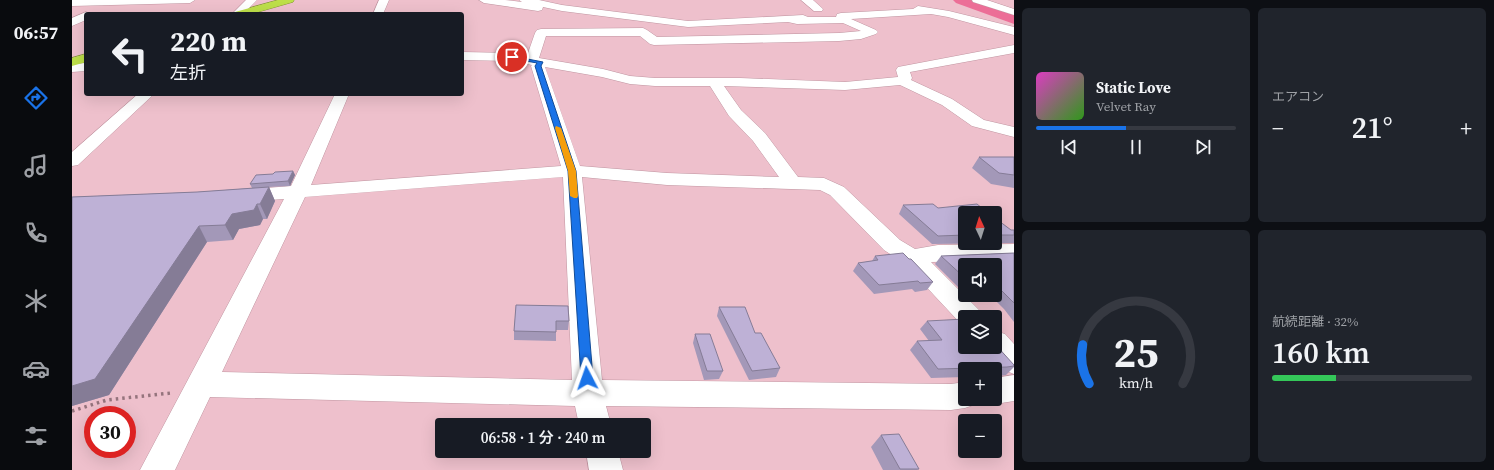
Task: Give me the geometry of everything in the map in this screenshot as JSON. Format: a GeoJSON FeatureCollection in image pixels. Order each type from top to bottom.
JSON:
{"type":"FeatureCollection","features":[{"type":"Feature","properties":{"kind":"highway"},"geometry":{"type":"LineString","coordinates":[[245,12],[289,0]]}},
{"type":"Feature","properties":{"kind":"highway"},"geometry":{"type":"LineString","coordinates":[[72,62],[84,59]]}},
{"type":"Feature","properties":{"kind":"street"},"geometry":{"type":"LineString","coordinates":[[72,3],[190,0]]}},
{"type":"Feature","properties":{"kind":"street"},"geometry":{"type":"LineString","coordinates":[[240,12],[252,0]]}},
{"type":"Feature","properties":{"kind":"street"},"geometry":{"type":"LineString","coordinates":[[379,12],[384,0]]}},
{"type":"Feature","properties":{"kind":"street"},"geometry":{"type":"LineString","coordinates":[[484,0],[664,10]]}},
{"type":"Feature","properties":{"kind":"street"},"geometry":{"type":"LineString","coordinates":[[507,0],[563,12],[622,15]]}},
{"type":"Feature","properties":{"kind":"street"},"geometry":{"type":"LineString","coordinates":[[541,0],[560,6],[564,4],[622,15],[688,24],[932,11]]}},
{"type":"Feature","properties":{"kind":"street"},"geometry":{"type":"LineString","coordinates":[[977,0],[1014,12]]}},
{"type":"Feature","properties":{"kind":"street"},"geometry":{"type":"LineString","coordinates":[[92,12],[112,1]]}},
{"type":"Feature","properties":{"kind":"street"},"geometry":{"type":"LineString","coordinates":[[521,3],[521,12],[544,25],[643,32],[654,41],[839,37],[861,36],[872,32],[845,20],[797,21],[789,19]]}},
{"type":"Feature","properties":{"kind":"street"},"geometry":{"type":"LineString","coordinates":[[794,5],[932,11],[1014,30]]}},
{"type":"Feature","properties":{"kind":"street"},"geometry":{"type":"LineString","coordinates":[[762,21],[813,5]]}},
{"type":"Feature","properties":{"kind":"street"},"geometry":{"type":"LineString","coordinates":[[949,14],[1014,40]]}},
{"type":"Feature","properties":{"kind":"street"},"geometry":{"type":"LineString","coordinates":[[72,23],[84,17]]}},
{"type":"Feature","properties":{"kind":"street"},"geometry":{"type":"LineString","coordinates":[[544,25],[533,57],[538,66],[572,171],[588,393],[594,418]]}},
{"type":"Feature","properties":{"kind":"street"},"geometry":{"type":"LineString","coordinates":[[902,81],[905,78],[903,70],[1014,49]]}},
{"type":"Feature","properties":{"kind":"street"},"geometry":{"type":"LineString","coordinates":[[464,56],[502,56],[603,73],[630,80],[655,82],[714,82],[845,86],[902,81],[947,102],[978,123],[1014,132]]}},
{"type":"Feature","properties":{"kind":"street"},"geometry":{"type":"LineString","coordinates":[[72,68],[84,67]]}},
{"type":"Feature","properties":{"kind":"street"},"geometry":{"type":"LineString","coordinates":[[714,82],[735,113],[759,137],[792,182]]}},
{"type":"Feature","properties":{"kind":"street"},"geometry":{"type":"LineString","coordinates":[[72,161],[145,96]]}},
{"type":"Feature","properties":{"kind":"street"},"geometry":{"type":"LineString","coordinates":[[156,470],[200,387],[298,192],[341,96]]}},
{"type":"Feature","properties":{"kind":"street"},"geometry":{"type":"LineString","coordinates":[[220,198],[572,171],[667,179],[824,184],[837,191],[892,245],[912,257],[963,310]]}},
{"type":"Feature","properties":{"kind":"street"},"geometry":{"type":"LineString","coordinates":[[912,257],[938,253],[1014,252]]}},
{"type":"Feature","properties":{"kind":"street"},"geometry":{"type":"LineString","coordinates":[[1002,349],[1014,362]]}},
{"type":"Feature","properties":{"kind":"street"},"geometry":{"type":"LineString","coordinates":[[200,387],[958,397]]}},
{"type":"Feature","properties":{"kind":"street"},"geometry":{"type":"LineString","coordinates":[[1002,390],[1014,388]]}},
{"type":"Feature","properties":{"kind":"street"},"geometry":{"type":"LineString","coordinates":[[603,458],[606,470]]}},
{"type":"Feature","properties":{"kind":"path"},"geometry":{"type":"LineString","coordinates":[[72,411],[107,400],[200,387]]}},
{"type":"Feature","properties":{"kind":"building"},"geometry":{"type":"Polygon","coordinates":[[[979,157],[1014,157],[1014,175],[999,173],[979,157]]]}},
{"type":"Feature","properties":{"kind":"building"},"geometry":{"type":"Polygon","coordinates":[[[293,171],[288,181],[250,184],[256,175],[293,171]]]}},
{"type":"Feature","properties":{"kind":"building"},"geometry":{"type":"Polygon","coordinates":[[[269,187],[260,204],[257,204],[254,210],[232,214],[225,225],[199,226],[95,379],[72,386],[72,197],[197,192],[269,187]]]}},
{"type":"Feature","properties":{"kind":"building"},"geometry":{"type":"Polygon","coordinates":[[[933,204],[938,208],[977,204],[979,206],[958,206],[958,235],[938,236],[903,205],[933,204]]]}},
{"type":"Feature","properties":{"kind":"building"},"geometry":{"type":"Polygon","coordinates":[[[1002,223],[1011,230],[1014,230],[1014,235],[1002,235],[1002,223]]]}},
{"type":"Feature","properties":{"kind":"building"},"geometry":{"type":"Polygon","coordinates":[[[903,253],[911,259],[933,282],[920,283],[918,281],[879,285],[858,263],[878,260],[875,256],[903,253]]]}},
{"type":"Feature","properties":{"kind":"building"},"geometry":{"type":"Polygon","coordinates":[[[1014,253],[1014,303],[1002,291],[1002,258],[958,258],[958,272],[941,256],[1014,253]]]}},
{"type":"Feature","properties":{"kind":"building"},"geometry":{"type":"Polygon","coordinates":[[[516,305],[568,306],[569,321],[556,321],[556,332],[514,331],[516,305]]]}},
{"type":"Feature","properties":{"kind":"building"},"geometry":{"type":"Polygon","coordinates":[[[719,307],[745,307],[755,333],[761,333],[780,368],[752,371],[719,307]]]}},
{"type":"Feature","properties":{"kind":"building"},"geometry":{"type":"Polygon","coordinates":[[[958,319],[958,354],[1002,354],[1002,352],[1014,366],[1002,367],[1002,362],[958,362],[958,368],[938,369],[917,341],[942,340],[927,321],[958,319]]]}},
{"type":"Feature","properties":{"kind":"building"},"geometry":{"type":"Polygon","coordinates":[[[695,334],[710,334],[723,371],[707,371],[695,334]]]}},
{"type":"Feature","properties":{"kind":"building"},"geometry":{"type":"Polygon","coordinates":[[[899,434],[919,469],[900,469],[881,435],[899,434]]]}},
{"type":"Feature","properties":{"kind":"waterway"},"geometry":{"type":"LineString","coordinates":[[961,0],[1014,19]]}},
{"type":"Feature","properties":{"kind":"slow traffic"},"geometry":{"type":"LineString","coordinates":[[558,128],[572,171],[574,196]]}},
{"type":"Feature","properties":{"kind":"route"},"geometry":{"type":"LineString","coordinates":[[512,57],[541,62],[538,66],[572,171],[587,378]]}}]}
